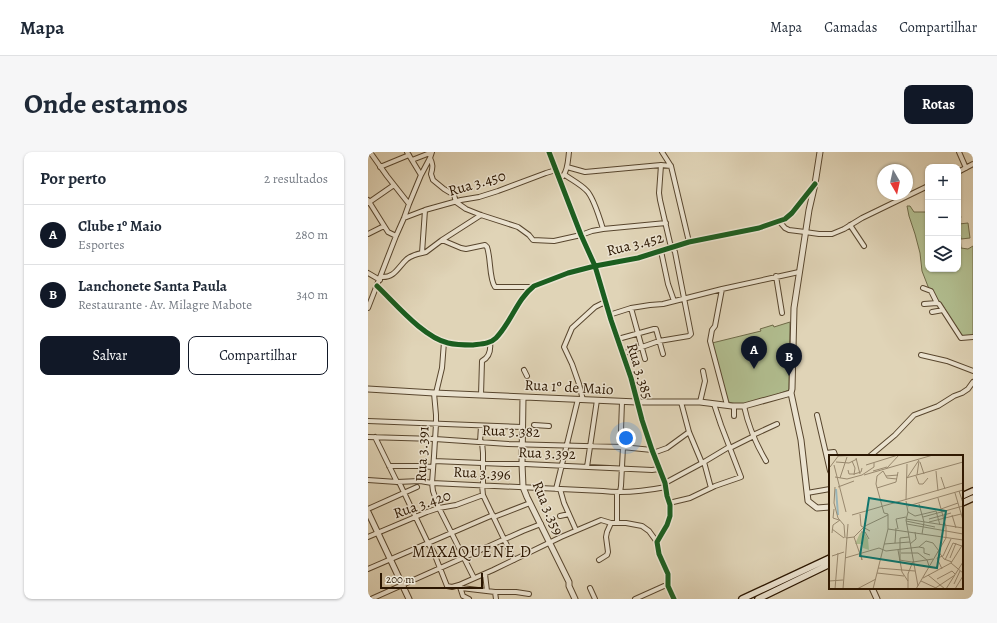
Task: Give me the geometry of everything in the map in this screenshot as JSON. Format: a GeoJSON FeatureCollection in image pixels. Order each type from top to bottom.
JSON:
{"type":"FeatureCollection","features":[{"type":"Feature","properties":{"kind":"main road"},"geometry":{"type":"LineString","coordinates":[[963,496],[973,491]]}},
{"type":"Feature","properties":{"kind":"main road"},"geometry":{"type":"LineString","coordinates":[[963,503],[973,498]]}},
{"type":"Feature","properties":{"kind":"main road"},"geometry":{"type":"LineString","coordinates":[[742,599],[829,558]]}},
{"type":"Feature","properties":{"kind":"main road"},"geometry":{"type":"LineString","coordinates":[[758,599],[829,564]]}},
{"type":"Feature","properties":{"kind":"street"},"geometry":{"type":"LineString","coordinates":[[370,152],[409,204]]}},
{"type":"Feature","properties":{"kind":"street","name":"Rua 3.385"},"geometry":{"type":"LineString","coordinates":[[550,152],[595,266],[609,315],[631,378],[642,420],[665,485],[670,510],[669,520],[658,542]]}},
{"type":"Feature","properties":{"kind":"street"},"geometry":{"type":"LineString","coordinates":[[559,178],[564,175],[569,152]]}},
{"type":"Feature","properties":{"kind":"street"},"geometry":{"type":"LineString","coordinates":[[662,152],[671,166],[689,242]]}},
{"type":"Feature","properties":{"kind":"street"},"geometry":{"type":"LineString","coordinates":[[820,152],[794,308],[793,373],[791,394],[801,440],[808,500],[817,508],[829,507]]}},
{"type":"Feature","properties":{"kind":"street"},"geometry":{"type":"LineString","coordinates":[[959,152],[966,168]]}},
{"type":"Feature","properties":{"kind":"street"},"geometry":{"type":"LineString","coordinates":[[380,167],[408,154],[421,175]]}},
{"type":"Feature","properties":{"kind":"street"},"geometry":{"type":"LineString","coordinates":[[412,160],[430,154]]}},
{"type":"Feature","properties":{"kind":"street"},"geometry":{"type":"LineString","coordinates":[[368,308],[430,154]]}},
{"type":"Feature","properties":{"kind":"street"},"geometry":{"type":"LineString","coordinates":[[430,154],[433,168],[431,174],[434,180],[454,195],[456,202],[481,216],[518,227],[533,240],[554,241],[602,229],[666,223]]}},
{"type":"Feature","properties":{"kind":"street"},"geometry":{"type":"LineString","coordinates":[[961,170],[973,164]]}},
{"type":"Feature","properties":{"kind":"street"},"geometry":{"type":"LineString","coordinates":[[567,166],[585,172],[661,165],[671,166]]}},
{"type":"Feature","properties":{"kind":"street"},"geometry":{"type":"LineString","coordinates":[[622,354],[659,341],[691,334],[675,252],[670,243],[659,193],[661,165]]}},
{"type":"Feature","properties":{"kind":"street","name":"Rua 3.450"},"geometry":{"type":"LineString","coordinates":[[404,218],[425,210],[498,191],[556,170]]}},
{"type":"Feature","properties":{"kind":"street"},"geometry":{"type":"LineString","coordinates":[[564,175],[587,191],[600,219],[602,229]]}},
{"type":"Feature","properties":{"kind":"street","name":"Rua 3.452"},"geometry":{"type":"LineString","coordinates":[[490,342],[496,338],[520,302],[532,288],[568,274],[595,266],[629,260],[689,242],[759,228],[785,219],[792,213],[815,184]]}},
{"type":"Feature","properties":{"kind":"street"},"geometry":{"type":"LineString","coordinates":[[394,185],[368,202],[388,232],[396,236]]}},
{"type":"Feature","properties":{"kind":"street"},"geometry":{"type":"LineString","coordinates":[[779,221],[787,230],[832,234],[925,187]]}},
{"type":"Feature","properties":{"kind":"street"},"geometry":{"type":"LineString","coordinates":[[422,253],[425,210]]}},
{"type":"Feature","properties":{"kind":"street"},"geometry":{"type":"LineString","coordinates":[[369,274],[380,279],[390,276],[412,256],[426,252],[442,240],[481,216]]}},
{"type":"Feature","properties":{"kind":"street"},"geometry":{"type":"LineString","coordinates":[[850,225],[864,246]]}},
{"type":"Feature","properties":{"kind":"street"},"geometry":{"type":"LineString","coordinates":[[368,234],[384,226]]}},
{"type":"Feature","properties":{"kind":"street"},"geometry":{"type":"LineString","coordinates":[[442,240],[466,249],[487,247],[492,283],[496,287],[532,288]]}},
{"type":"Feature","properties":{"kind":"street"},"geometry":{"type":"LineString","coordinates":[[661,251],[668,284],[674,301]]}},
{"type":"Feature","properties":{"kind":"street"},"geometry":{"type":"LineString","coordinates":[[609,315],[631,308],[663,304],[776,276],[799,272]]}},
{"type":"Feature","properties":{"kind":"street"},"geometry":{"type":"LineString","coordinates":[[776,276],[782,313]]}},
{"type":"Feature","properties":{"kind":"street"},"geometry":{"type":"LineString","coordinates":[[377,286],[417,325],[428,334],[444,342],[449,344],[468,345],[490,342],[490,354],[485,360],[482,361],[481,394]]}},
{"type":"Feature","properties":{"kind":"street"},"geometry":{"type":"LineString","coordinates":[[923,288],[931,291],[937,303],[961,338],[973,337]]}},
{"type":"Feature","properties":{"kind":"street"},"geometry":{"type":"LineString","coordinates":[[722,289],[715,326],[712,330],[710,341],[727,405]]}},
{"type":"Feature","properties":{"kind":"street"},"geometry":{"type":"LineString","coordinates":[[576,530],[558,489],[567,445],[580,399],[579,384],[564,347],[572,328],[595,307],[605,302]]}},
{"type":"Feature","properties":{"kind":"street"},"geometry":{"type":"LineString","coordinates":[[924,304],[937,303]]}},
{"type":"Feature","properties":{"kind":"street"},"geometry":{"type":"LineString","coordinates":[[631,308],[645,359]]}},
{"type":"Feature","properties":{"kind":"street"},"geometry":{"type":"LineString","coordinates":[[932,312],[943,310]]}},
{"type":"Feature","properties":{"kind":"street"},"geometry":{"type":"LineString","coordinates":[[618,339],[656,329],[662,354]]}},
{"type":"Feature","properties":{"kind":"street","name":"Rua 3.391"},"geometry":{"type":"LineString","coordinates":[[444,342],[442,368],[435,393],[436,424],[432,483],[433,491],[439,508],[474,578]]}},
{"type":"Feature","properties":{"kind":"street"},"geometry":{"type":"LineString","coordinates":[[921,355],[946,361],[973,371]]}},
{"type":"Feature","properties":{"kind":"street"},"geometry":{"type":"LineString","coordinates":[[524,370],[527,376]]}},
{"type":"Feature","properties":{"kind":"street"},"geometry":{"type":"LineString","coordinates":[[700,402],[705,381],[703,371]]}},
{"type":"Feature","properties":{"kind":"street"},"geometry":{"type":"LineString","coordinates":[[871,455],[895,435],[914,415],[938,406],[962,393],[968,389],[973,382]]}},
{"type":"Feature","properties":{"kind":"street","name":"Rua 1º de Maio"},"geometry":{"type":"LineString","coordinates":[[368,389],[622,402],[700,402],[734,406],[744,406],[791,394]]}},
{"type":"Feature","properties":{"kind":"street","name":"Rua 3.359"},"geometry":{"type":"LineString","coordinates":[[523,396],[523,488],[569,582],[569,586],[575,599]]}},
{"type":"Feature","properties":{"kind":"street"},"geometry":{"type":"LineString","coordinates":[[587,467],[597,400]]}},
{"type":"Feature","properties":{"kind":"street"},"geometry":{"type":"LineString","coordinates":[[617,523],[618,492],[621,486],[622,469],[622,402]]}},
{"type":"Feature","properties":{"kind":"street"},"geometry":{"type":"LineString","coordinates":[[681,402],[689,432],[703,463],[711,488]]}},
{"type":"Feature","properties":{"kind":"street"},"geometry":{"type":"LineString","coordinates":[[669,503],[690,498],[711,488],[741,477],[714,404]]}},
{"type":"Feature","properties":{"kind":"street"},"geometry":{"type":"LineString","coordinates":[[734,406],[734,416]]}},
{"type":"Feature","properties":{"kind":"street"},"geometry":{"type":"LineString","coordinates":[[744,406],[753,436],[766,461]]}},
{"type":"Feature","properties":{"kind":"street"},"geometry":{"type":"LineString","coordinates":[[817,415],[829,466]]}},
{"type":"Feature","properties":{"kind":"street"},"geometry":{"type":"LineString","coordinates":[[368,421],[522,427]]}},
{"type":"Feature","properties":{"kind":"street","name":"Rua 3.396"},"geometry":{"type":"LineString","coordinates":[[368,480],[398,482],[420,481],[432,483],[523,488],[603,490],[618,492],[648,490],[665,485],[729,447],[777,424]]}},
{"type":"Feature","properties":{"kind":"street"},"geometry":{"type":"LineString","coordinates":[[534,425],[548,426]]}},
{"type":"Feature","properties":{"kind":"street"},"geometry":{"type":"LineString","coordinates":[[481,426],[484,495],[514,560]]}},
{"type":"Feature","properties":{"kind":"street"},"geometry":{"type":"LineString","coordinates":[[653,452],[667,448],[689,432]]}},
{"type":"Feature","properties":{"kind":"street","name":"Rua 3.382"},"geometry":{"type":"LineString","coordinates":[[368,437],[622,447],[653,452]]}},
{"type":"Feature","properties":{"kind":"street"},"geometry":{"type":"LineString","coordinates":[[375,437],[434,553],[448,586],[460,586],[495,592],[516,592],[529,594]]}},
{"type":"Feature","properties":{"kind":"street"},"geometry":{"type":"LineString","coordinates":[[826,453],[834,452],[835,455]]}},
{"type":"Feature","properties":{"kind":"street","name":"Rua 3.392"},"geometry":{"type":"LineString","coordinates":[[434,461],[622,469],[660,469]]}},
{"type":"Feature","properties":{"kind":"street"},"geometry":{"type":"LineString","coordinates":[[389,466],[433,467]]}},
{"type":"Feature","properties":{"kind":"street"},"geometry":{"type":"LineString","coordinates":[[368,509],[417,487]]}},
{"type":"Feature","properties":{"kind":"street"},"geometry":{"type":"LineString","coordinates":[[807,493],[829,489]]}},
{"type":"Feature","properties":{"kind":"street","name":"Rua 3.420"},"geometry":{"type":"LineString","coordinates":[[368,537],[415,516],[439,508],[456,505],[484,495]]}},
{"type":"Feature","properties":{"kind":"street"},"geometry":{"type":"LineString","coordinates":[[368,569],[452,533],[530,503]]}},
{"type":"Feature","properties":{"kind":"street"},"geometry":{"type":"LineString","coordinates":[[368,512],[409,599]]}},
{"type":"Feature","properties":{"kind":"street"},"geometry":{"type":"LineString","coordinates":[[560,516],[569,514]]}},
{"type":"Feature","properties":{"kind":"street"},"geometry":{"type":"LineString","coordinates":[[460,586],[550,542],[601,520],[611,523],[626,523],[642,526],[649,531],[658,542],[659,554],[668,574],[668,586],[674,599]]}},
{"type":"Feature","properties":{"kind":"street"},"geometry":{"type":"LineString","coordinates":[[599,560],[607,555],[608,552],[606,532],[611,523]]}},
{"type":"Feature","properties":{"kind":"street"},"geometry":{"type":"LineString","coordinates":[[371,599],[463,557],[541,524]]}},
{"type":"Feature","properties":{"kind":"street"},"geometry":{"type":"LineString","coordinates":[[486,547],[489,555]]}},
{"type":"Feature","properties":{"kind":"street"},"geometry":{"type":"LineString","coordinates":[[485,574],[487,591]]}},
{"type":"Feature","properties":{"kind":"street"},"geometry":{"type":"LineString","coordinates":[[460,586],[463,597],[469,599]]}},
{"type":"Feature","properties":{"kind":"street"},"geometry":{"type":"LineString","coordinates":[[635,599],[664,586],[668,586]]}},
{"type":"Feature","properties":{"kind":"street"},"geometry":{"type":"LineString","coordinates":[[590,588],[595,599]]}},
{"type":"Feature","properties":{"kind":"street"},"geometry":{"type":"LineString","coordinates":[[872,589],[877,599]]}},
{"type":"Feature","properties":{"kind":"street"},"geometry":{"type":"LineString","coordinates":[[495,592],[496,599]]}},
{"type":"Feature","properties":{"kind":"green space"},"geometry":{"type":"Polygon","coordinates":[[[907,206],[910,206],[914,212],[925,212],[925,272],[961,272],[961,248],[968,249],[973,246],[973,338],[960,337],[929,289],[922,271],[920,253],[907,206]]]}},
{"type":"Feature","properties":{"kind":"green space"},"geometry":{"type":"Polygon","coordinates":[[[968,223],[970,238],[961,239],[961,224],[968,223]]]}},
{"type":"Feature","properties":{"kind":"green space"},"geometry":{"type":"Polygon","coordinates":[[[790,322],[789,390],[749,403],[740,404],[727,401],[712,343],[761,331],[760,329],[773,325],[774,327],[790,322]]]}},
{"type":"Feature","properties":{"kind":"cycle path"},"geometry":{"type":"LineString","coordinates":[[549,152],[581,235],[595,266],[611,320],[631,378],[642,420],[665,483],[670,505],[670,516],[667,525],[657,542],[659,554],[668,574],[668,586],[674,599]]}},
{"type":"Feature","properties":{"kind":"cycle path"},"geometry":{"type":"LineString","coordinates":[[377,286],[410,319],[439,340],[457,345],[485,343],[496,338],[506,325],[518,304],[534,286],[568,273],[638,258],[689,242],[759,228],[785,219],[792,213],[815,184]]}},
{"type":"Feature","properties":{"kind":"place","name":"Clube 1º Maio"},"geometry":{"type":"Point","coordinates":[754,369]}},
{"type":"Feature","properties":{"kind":"place","name":"Lanchonete Santa Paula"},"geometry":{"type":"Point","coordinates":[789,376]}},
{"type":"Feature","properties":{"kind":"district","name":"MAXAQUENE D"},"geometry":{"type":"Point","coordinates":[472,552]}}]}
